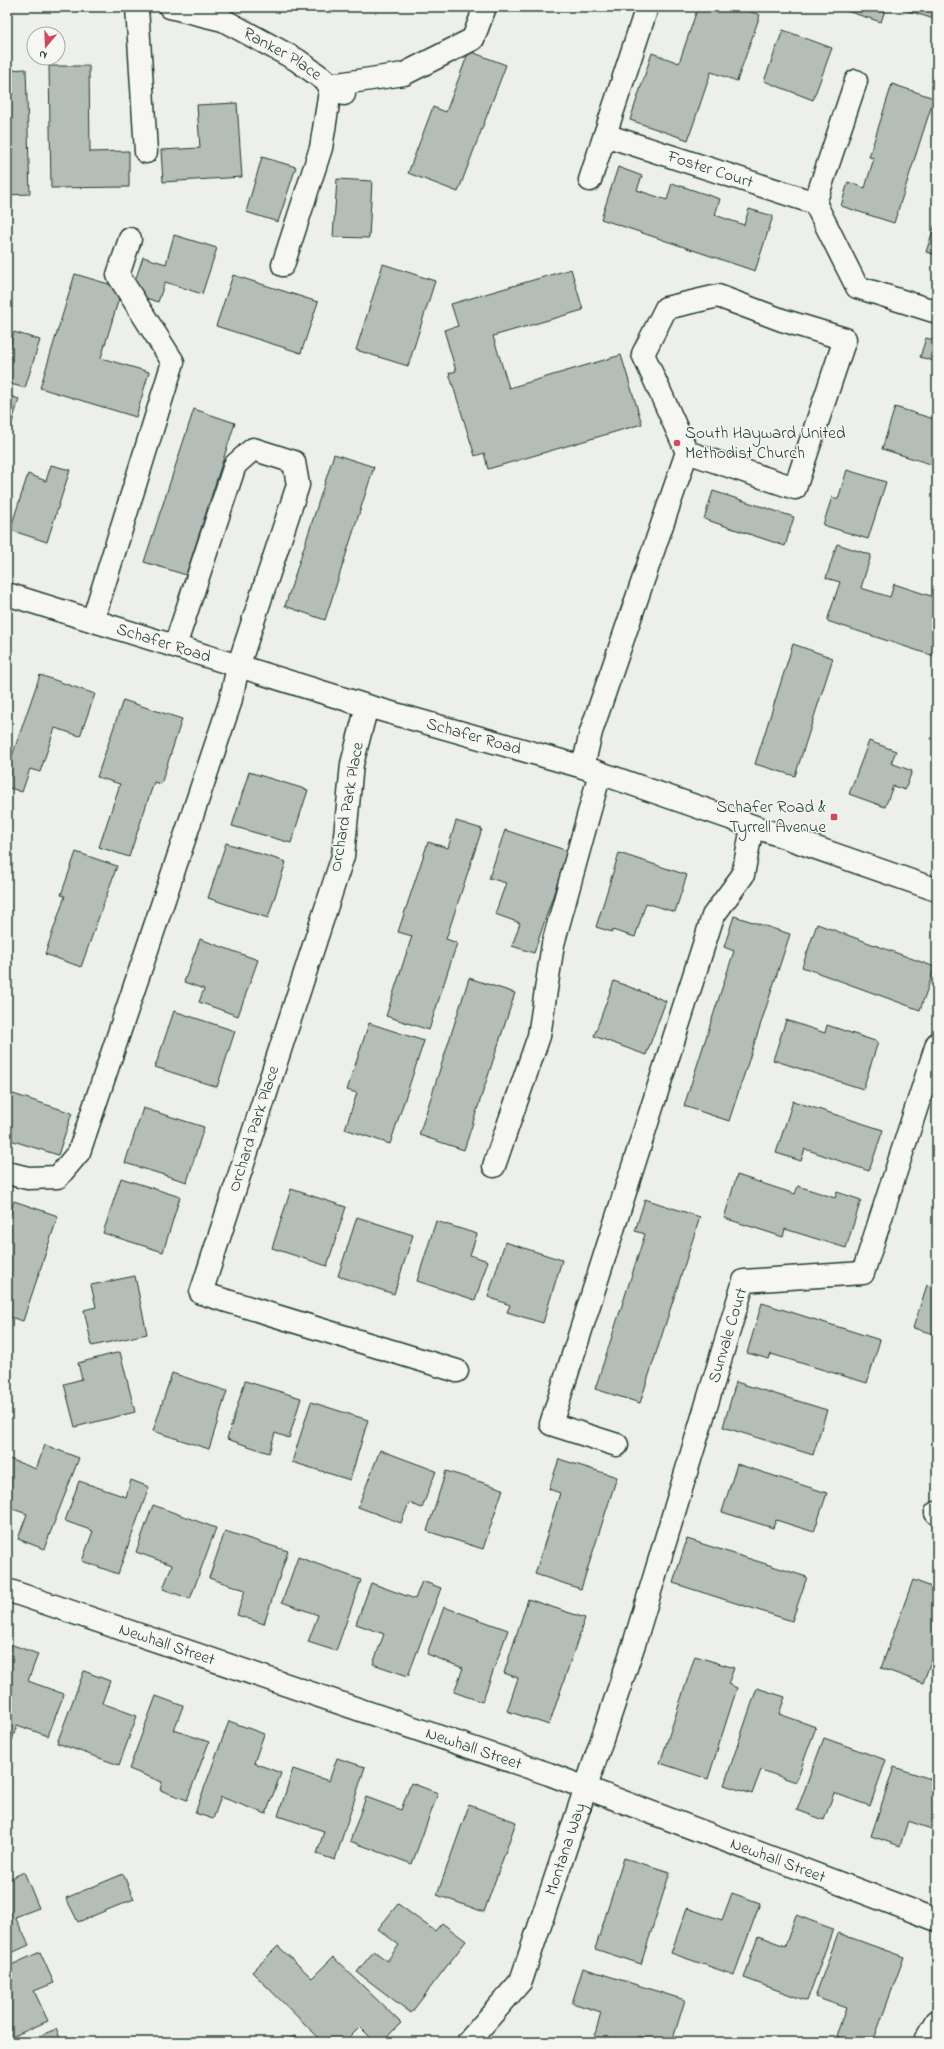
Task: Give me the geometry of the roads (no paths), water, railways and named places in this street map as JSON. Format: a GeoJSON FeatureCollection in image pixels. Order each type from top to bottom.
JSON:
{"type":"FeatureCollection","features":[{"type":"Feature","properties":{"kind":"street"},"geometry":{"type":"LineString","coordinates":[[137,7],[146,152]]}},
{"type":"Feature","properties":{"kind":"street","name":"Ranker Place"},"geometry":{"type":"LineString","coordinates":[[170,7],[224,14],[297,60],[338,90]]}},
{"type":"Feature","properties":{"kind":"street"},"geometry":{"type":"LineString","coordinates":[[283,265],[338,90],[404,74],[473,39],[485,7]]}},
{"type":"Feature","properties":{"kind":"street"},"geometry":{"type":"LineString","coordinates":[[590,180],[647,7]]}},
{"type":"Feature","properties":{"kind":"street"},"geometry":{"type":"LineString","coordinates":[[856,81],[815,203],[857,287],[937,312]]}},
{"type":"Feature","properties":{"kind":"street","name":"Foster Court"},"geometry":{"type":"LineString","coordinates":[[605,135],[815,203]]}},
{"type":"Feature","properties":{"kind":"street"},"geometry":{"type":"LineString","coordinates":[[93,620],[173,362],[118,275],[130,239]]}},
{"type":"Feature","properties":{"kind":"street"},"geometry":{"type":"LineString","coordinates":[[494,1166],[538,1036],[553,944],[591,770],[591,732],[687,452],[643,354],[666,308],[718,296],[782,320],[845,340],[795,488],[687,452]]}},
{"type":"Feature","properties":{"kind":"street"},"geometry":{"type":"LineString","coordinates":[[7,1173],[28,1178],[58,1176],[79,1152],[230,703],[238,667],[298,485],[294,462],[253,449],[235,465],[175,646]]}},
{"type":"Feature","properties":{"kind":"street","name":"Schafer Road"},"geometry":{"type":"LineString","coordinates":[[7,594],[367,706],[591,770],[752,827],[936,886]]}},
{"type":"Feature","properties":{"kind":"street","name":"Orchard Park Place"},"geometry":{"type":"LineString","coordinates":[[367,706],[352,764],[343,856],[202,1293],[457,1371]]}},
{"type":"Feature","properties":{"kind":"street"},"geometry":{"type":"LineString","coordinates":[[617,1445],[551,1424],[713,916],[742,875],[752,827]]}},
{"type":"Feature","properties":{"kind":"street","name":"Sunvale Court"},"geometry":{"type":"LineString","coordinates":[[635,1641],[744,1281],[863,1273],[937,1044]]}},
{"type":"Feature","properties":{"kind":"street","name":"Newhall Street"},"geometry":{"type":"LineString","coordinates":[[7,1590],[586,1788],[937,1920]]}},
{"type":"Feature","properties":{"kind":"street","name":"Montana Way"},"geometry":{"type":"LineString","coordinates":[[468,2042],[521,1981],[635,1641]]}},
{"type":"Feature","properties":{"kind":"street"},"geometry":{"type":"LineString","coordinates":[[925,2042],[937,2021]]}},
{"type":"Feature","properties":{"kind":"place","name":"South Hayward United Methodist Church"},"geometry":{"type":"Point","coordinates":[677,443]}},
{"type":"Feature","properties":{"kind":"place","name":"Schafer Road & Tyrrell Avenue"},"geometry":{"type":"Point","coordinates":[834,817]}}]}
